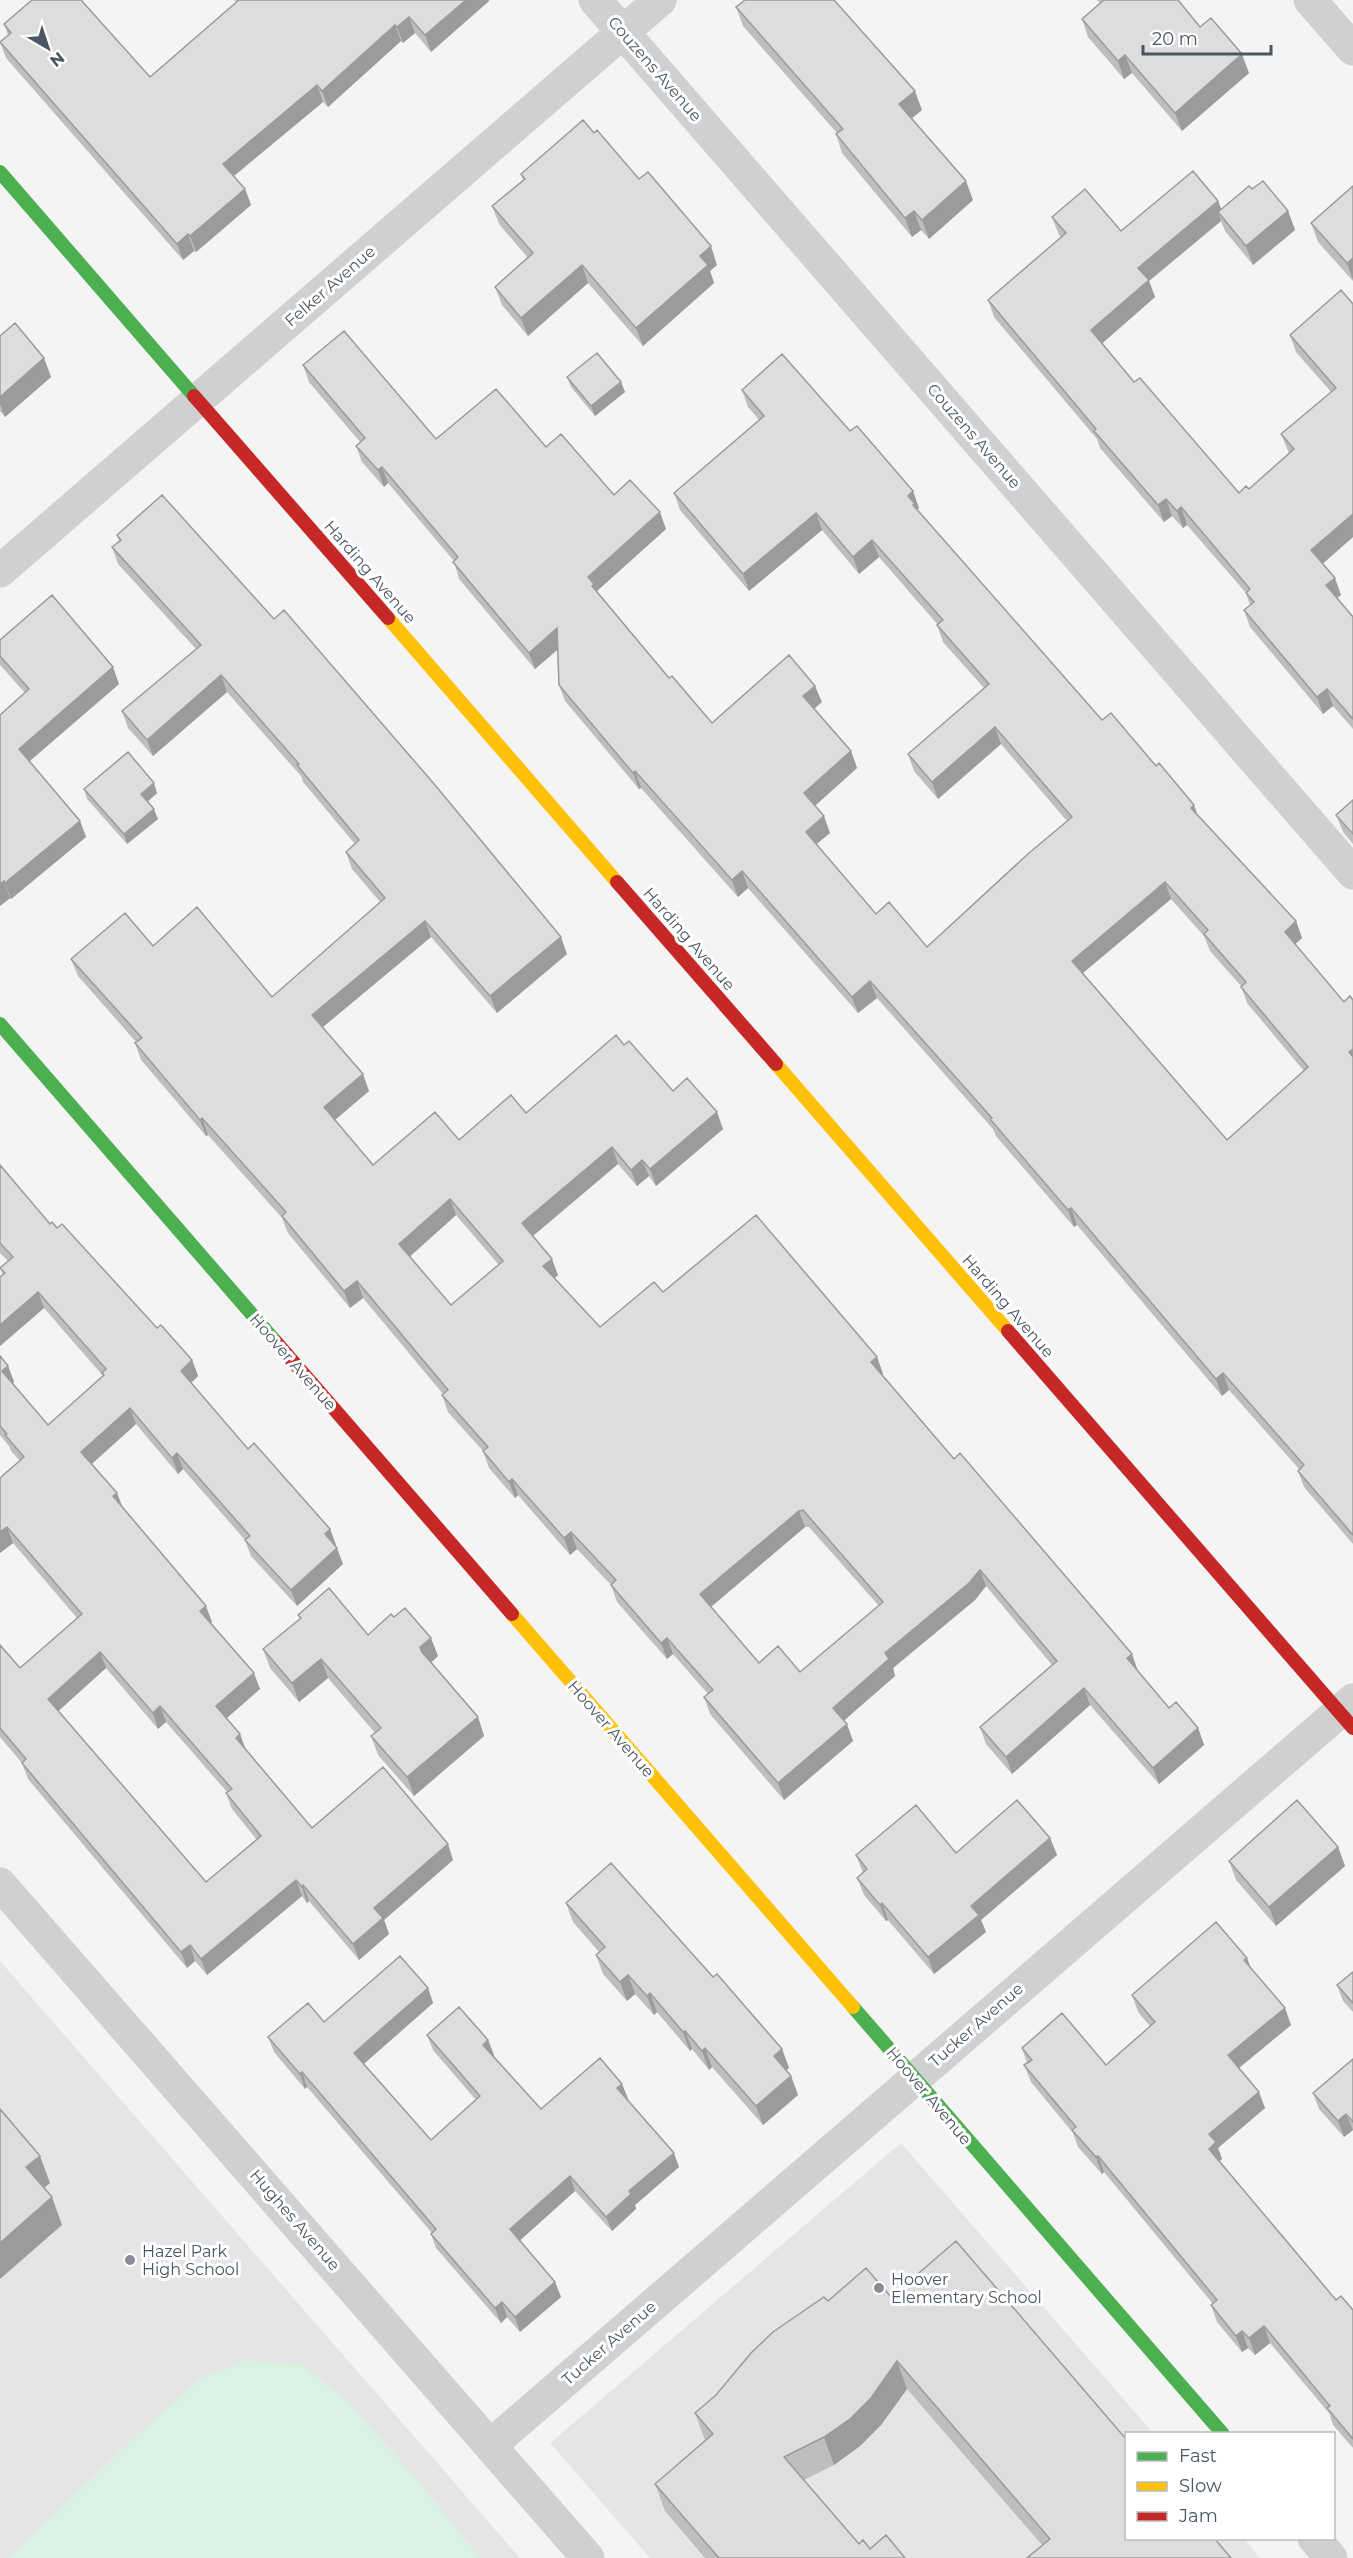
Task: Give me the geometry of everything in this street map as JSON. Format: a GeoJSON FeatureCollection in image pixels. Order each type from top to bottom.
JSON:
{"type":"FeatureCollection","features":[{"type":"Feature","properties":{"kind":"street","name":"Couzens Avenue"},"geometry":{"type":"LineString","coordinates":[[595,0],[1353,873]]}},
{"type":"Feature","properties":{"kind":"street","name":"Felker Avenue"},"geometry":{"type":"LineString","coordinates":[[0,571],[660,0]]}},
{"type":"Feature","properties":{"kind":"street"},"geometry":{"type":"LineString","coordinates":[[1310,0],[1353,49]]}},
{"type":"Feature","properties":{"kind":"street","name":"Harding Avenue"},"geometry":{"type":"LineString","coordinates":[[0,172],[1348,1713]]}},
{"type":"Feature","properties":{"kind":"street","name":"Hoover Avenue"},"geometry":{"type":"LineString","coordinates":[[0,1024],[1222,2432]]}},
{"type":"Feature","properties":{"kind":"street","name":"Tucker Avenue"},"geometry":{"type":"LineString","coordinates":[[491,2445],[914,2078],[1348,1713]]}},
{"type":"Feature","properties":{"kind":"street","name":"Hughes Avenue"},"geometry":{"type":"LineString","coordinates":[[0,1884],[588,2558]]}},
{"type":"Feature","properties":{"kind":"street"},"geometry":{"type":"LineString","coordinates":[[1316,2540],[1331,2558]]}},
{"type":"Feature","properties":{"kind":"shaded area","name":"Hazel Park High School"},"geometry":{"type":"Polygon","coordinates":[[[0,1961],[520,2558],[0,2558],[0,1961]]]}},
{"type":"Feature","properties":{"kind":"shaded area","name":"Hoover Elementary School"},"geometry":{"type":"Polygon","coordinates":[[[901,2143],[1152,2432],[1125,2432],[1125,2540],[1245,2540],[1260,2558],[650,2558],[550,2443],[901,2143]]]}},
{"type":"Feature","properties":{"kind":"green space"},"geometry":{"type":"Polygon","coordinates":[[[246,2360],[303,2365],[348,2402],[416,2478],[480,2558],[8,2558],[133,2439],[199,2380],[246,2360]]]}},
{"type":"Feature","properties":{"kind":"building"},"geometry":{"type":"Polygon","coordinates":[[[32,0],[81,0],[150,77],[239,0],[466,0],[425,35],[409,17],[397,27],[395,25],[322,91],[317,85],[223,164],[245,189],[190,236],[188,234],[177,244],[0,42],[11,33],[4,24],[32,0]]]}},
{"type":"Feature","properties":{"kind":"building"},"geometry":{"type":"Polygon","coordinates":[[[745,0],[834,0],[915,91],[899,104],[966,181],[922,220],[914,211],[905,218],[836,134],[843,129],[736,7],[745,0]]]}},
{"type":"Feature","properties":{"kind":"building"},"geometry":{"type":"Polygon","coordinates":[[[1104,0],[1178,0],[1200,27],[1211,18],[1242,54],[1175,113],[1125,55],[1118,61],[1082,19],[1104,0]]]}},
{"type":"Feature","properties":{"kind":"building"},"geometry":{"type":"Polygon","coordinates":[[[583,120],[594,133],[597,130],[639,179],[648,172],[711,246],[700,256],[708,265],[636,328],[582,265],[521,318],[495,287],[533,253],[492,206],[525,179],[521,174],[583,120]]]}},
{"type":"Feature","properties":{"kind":"building"},"geometry":{"type":"Polygon","coordinates":[[[1193,171],[1218,201],[1138,268],[1149,280],[1091,330],[1134,382],[1140,378],[1239,493],[1246,486],[1249,489],[1294,449],[1281,434],[1336,388],[1290,335],[1341,290],[1353,304],[1353,514],[1311,550],[1335,578],[1326,585],[1353,617],[1353,719],[1327,689],[1317,697],[1244,610],[1254,602],[1246,593],[1250,589],[1181,507],[1177,511],[1166,499],[1158,505],[1094,431],[1096,429],[988,300],[1066,233],[1052,217],[1085,189],[1121,231],[1193,171]]]}},
{"type":"Feature","properties":{"kind":"building"},"geometry":{"type":"Polygon","coordinates":[[[1263,181],[1288,211],[1246,246],[1218,212],[1249,186],[1252,189],[1263,181]]]}},
{"type":"Feature","properties":{"kind":"building"},"geometry":{"type":"Polygon","coordinates":[[[1353,186],[1353,258],[1347,263],[1311,223],[1353,186]]]}},
{"type":"Feature","properties":{"kind":"building"},"geometry":{"type":"Polygon","coordinates":[[[15,323],[44,358],[0,397],[0,336],[15,323]]]}},
{"type":"Feature","properties":{"kind":"building"},"geometry":{"type":"Polygon","coordinates":[[[344,331],[436,439],[496,389],[546,447],[561,434],[614,495],[630,480],[660,512],[588,577],[594,584],[592,586],[669,678],[672,676],[712,723],[789,655],[815,686],[803,696],[851,751],[804,793],[824,816],[806,832],[876,914],[889,902],[927,947],[1029,853],[1072,817],[995,727],[932,782],[908,754],[989,684],[937,625],[943,620],[872,540],[853,557],[816,513],[743,574],[674,493],[764,416],[742,390],[782,354],[850,431],[857,426],[913,491],[908,496],[915,504],[913,505],[1102,720],[1111,713],[1156,766],[1159,763],[1194,805],[1191,808],[1296,921],[1285,932],[1344,1002],[1350,996],[1353,1000],[1353,1049],[1349,1052],[1353,1057],[1353,1535],[1298,1471],[1304,1465],[1223,1373],[1216,1379],[1071,1208],[1068,1210],[990,1119],[992,1118],[870,981],[852,997],[742,871],[732,880],[635,771],[633,773],[559,685],[557,628],[529,653],[453,562],[458,557],[382,467],[378,470],[356,446],[365,438],[303,365],[344,331]],[[1165,882],[1072,961],[1227,1140],[1308,1067],[1241,987],[1246,982],[1204,934],[1208,930],[1165,882]]]}},
{"type":"Feature","properties":{"kind":"building"},"geometry":{"type":"Polygon","coordinates":[[[597,353],[621,382],[591,406],[567,377],[597,353]]]}},
{"type":"Feature","properties":{"kind":"building"},"geometry":{"type":"Polygon","coordinates":[[[162,495],[274,619],[284,610],[435,785],[561,937],[490,996],[425,921],[312,1015],[363,1074],[324,1107],[373,1165],[435,1112],[459,1140],[511,1095],[526,1113],[616,1035],[624,1045],[629,1041],[673,1091],[687,1078],[717,1112],[650,1169],[642,1160],[631,1170],[612,1147],[522,1223],[552,1259],[543,1266],[600,1327],[654,1282],[663,1292],[756,1215],[877,1357],[871,1362],[954,1459],[960,1453],[1132,1654],[1127,1658],[1169,1708],[1176,1702],[1198,1728],[1153,1768],[1084,1688],[1006,1757],[980,1727],[1057,1661],[980,1570],[969,1583],[885,1653],[889,1659],[833,1708],[847,1724],[778,1783],[704,1697],[713,1690],[667,1638],[661,1643],[611,1585],[616,1580],[571,1532],[564,1538],[512,1479],[509,1482],[483,1451],[488,1447],[442,1395],[448,1390],[357,1281],[344,1291],[282,1216],[286,1212],[202,1118],[200,1120],[135,1043],[142,1038],[71,959],[125,913],[153,946],[197,907],[272,997],[385,898],[346,852],[359,840],[297,765],[299,764],[221,675],[147,740],[122,711],[201,645],[112,547],[121,540],[117,535],[162,495]],[[450,1199],[399,1244],[451,1305],[503,1261],[450,1199]],[[803,1510],[700,1594],[759,1663],[778,1646],[800,1672],[883,1602],[803,1510]]]}},
{"type":"Feature","properties":{"kind":"building"},"geometry":{"type":"Polygon","coordinates":[[[52,595],[113,667],[19,749],[80,821],[5,883],[4,881],[0,884],[0,715],[29,689],[0,656],[0,640],[52,595]]]}},
{"type":"Feature","properties":{"kind":"building"},"geometry":{"type":"Polygon","coordinates":[[[128,752],[154,783],[141,794],[154,809],[124,834],[84,789],[128,752]]]}},
{"type":"Feature","properties":{"kind":"building"},"geometry":{"type":"Polygon","coordinates":[[[1353,800],[1353,834],[1336,815],[1353,800]]]}},
{"type":"Feature","properties":{"kind":"building"},"geometry":{"type":"Polygon","coordinates":[[[0,1165],[50,1224],[52,1222],[57,1228],[62,1224],[157,1328],[161,1325],[192,1360],[181,1371],[248,1449],[254,1443],[330,1529],[325,1534],[337,1548],[291,1590],[245,1540],[250,1536],[177,1453],[172,1458],[130,1408],[81,1452],[117,1493],[113,1496],[206,1606],[200,1611],[254,1673],[216,1706],[240,1734],[236,1738],[312,1828],[383,1767],[448,1844],[374,1908],[383,1918],[353,1944],[303,1885],[302,1887],[296,1880],[201,1959],[190,1945],[181,1952],[22,1763],[26,1759],[0,1728],[0,1645],[20,1668],[82,1614],[7,1527],[0,1532],[0,1478],[24,1457],[0,1426],[0,1356],[8,1366],[2,1371],[48,1425],[104,1375],[102,1373],[106,1369],[38,1292],[0,1325],[0,1277],[5,1273],[0,1268],[13,1257],[0,1243],[0,1165]],[[100,1652],[48,1699],[206,1882],[261,1836],[226,1793],[232,1789],[160,1706],[153,1713],[100,1652]]]}},
{"type":"Feature","properties":{"kind":"building"},"geometry":{"type":"Polygon","coordinates":[[[329,1588],[368,1635],[391,1614],[394,1617],[405,1608],[431,1638],[420,1647],[422,1652],[478,1717],[407,1777],[371,1736],[381,1728],[321,1659],[292,1683],[263,1649],[301,1618],[298,1615],[329,1588]]]}},
{"type":"Feature","properties":{"kind":"building"},"geometry":{"type":"Polygon","coordinates":[[[1017,1800],[1050,1838],[971,1906],[979,1915],[928,1957],[882,1903],[880,1905],[857,1878],[867,1869],[856,1855],[916,1805],[956,1853],[1017,1800]]]}},
{"type":"Feature","properties":{"kind":"building"},"geometry":{"type":"Polygon","coordinates":[[[1297,1800],[1338,1847],[1269,1907],[1229,1861],[1297,1800]]]}},
{"type":"Feature","properties":{"kind":"building"},"geometry":{"type":"Polygon","coordinates":[[[611,1863],[713,1977],[717,1974],[782,2049],[774,2056],[791,2076],[756,2106],[705,2048],[702,2051],[685,2031],[683,2032],[650,1993],[647,1996],[628,1975],[620,1982],[596,1955],[605,1947],[566,1903],[611,1863]]]}},
{"type":"Feature","properties":{"kind":"building"},"geometry":{"type":"Polygon","coordinates":[[[1216,1922],[1247,1958],[1244,1960],[1285,2008],[1228,2055],[1259,2092],[1209,2134],[1216,2142],[1209,2149],[1336,2300],[1341,2296],[1353,2310],[1353,2439],[1327,2408],[1330,2406],[1264,2326],[1249,2338],[1242,2331],[1236,2336],[1211,2305],[1217,2300],[1098,2156],[1096,2157],[1072,2130],[1076,2127],[1024,2065],[1032,2060],[1022,2048],[1062,2013],[1106,2065],[1155,2022],[1132,1995],[1216,1922]]]}},
{"type":"Feature","properties":{"kind":"building"},"geometry":{"type":"Polygon","coordinates":[[[400,1956],[428,1988],[354,2053],[431,2140],[480,2096],[427,2035],[459,2007],[488,2040],[483,2045],[541,2109],[600,2058],[622,2084],[617,2088],[674,2153],[629,2191],[631,2194],[606,2217],[570,2176],[510,2229],[555,2282],[515,2317],[502,2302],[495,2308],[431,2234],[436,2229],[302,2072],[300,2074],[268,2037],[308,2003],[324,2022],[400,1956]]]}},
{"type":"Feature","properties":{"kind":"building"},"geometry":{"type":"Polygon","coordinates":[[[1353,1972],[1353,2003],[1337,1985],[1353,1972]]]}},
{"type":"Feature","properties":{"kind":"building"},"geometry":{"type":"Polygon","coordinates":[[[1353,2059],[1353,2122],[1346,2114],[1338,2121],[1313,2093],[1353,2059]]]}},
{"type":"Feature","properties":{"kind":"building"},"geometry":{"type":"Polygon","coordinates":[[[0,2109],[40,2156],[26,2167],[52,2197],[0,2243],[0,2109]]]}},
{"type":"Feature","properties":{"kind":"building"},"geometry":{"type":"Polygon","coordinates":[[[956,2241],[1125,2438],[1125,2540],[1216,2540],[1231,2558],[1027,2558],[1050,2539],[897,2361],[871,2398],[850,2419],[824,2437],[784,2457],[859,2544],[863,2540],[870,2549],[886,2535],[905,2558],[719,2558],[655,2484],[713,2434],[695,2413],[716,2395],[751,2353],[773,2332],[824,2297],[828,2301],[866,2268],[891,2297],[956,2241]]]}},
{"type":"Feature","properties":{"kind":"traffic: fast"},"geometry":{"type":"LineString","coordinates":[[0,172],[194,396]]}},
{"type":"Feature","properties":{"kind":"traffic: fast"},"geometry":{"type":"LineString","coordinates":[[0,1024],[276,1342]]}},
{"type":"Feature","properties":{"kind":"traffic: fast"},"geometry":{"type":"LineString","coordinates":[[853,2007],[1221,2432]]}},
{"type":"Feature","properties":{"kind":"traffic: slow"},"geometry":{"type":"LineString","coordinates":[[388,618],[617,882]]}},
{"type":"Feature","properties":{"kind":"traffic: slow"},"geometry":{"type":"LineString","coordinates":[[776,1064],[1008,1331]]}},
{"type":"Feature","properties":{"kind":"traffic: slow"},"geometry":{"type":"LineString","coordinates":[[512,1614],[853,2007]]}},
{"type":"Feature","properties":{"kind":"traffic: jam"},"geometry":{"type":"LineString","coordinates":[[194,396],[388,618]]}},
{"type":"Feature","properties":{"kind":"traffic: jam"},"geometry":{"type":"LineString","coordinates":[[617,882],[776,1064]]}},
{"type":"Feature","properties":{"kind":"traffic: jam"},"geometry":{"type":"LineString","coordinates":[[1008,1331],[1353,1728]]}},
{"type":"Feature","properties":{"kind":"traffic: jam"},"geometry":{"type":"LineString","coordinates":[[276,1342],[512,1614]]}},
{"type":"Feature","properties":{"kind":"place","name":"Hazel Park High School"},"geometry":{"type":"Point","coordinates":[130,2260]}},
{"type":"Feature","properties":{"kind":"place","name":"Hoover Elementary School"},"geometry":{"type":"Point","coordinates":[879,2288]}}]}
